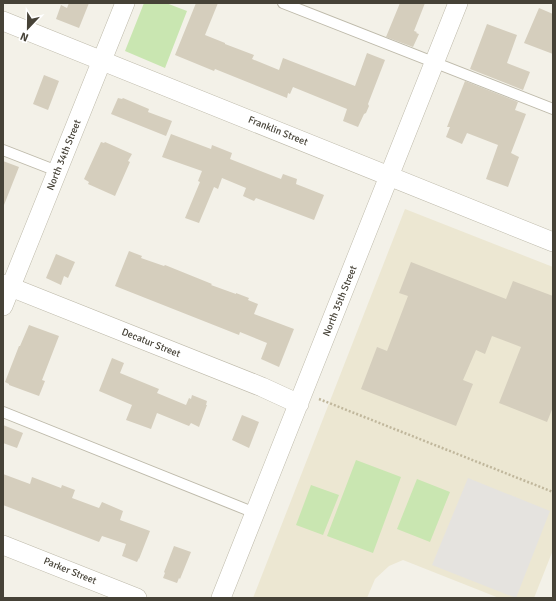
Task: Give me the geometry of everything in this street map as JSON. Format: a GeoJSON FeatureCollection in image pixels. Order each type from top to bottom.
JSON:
{"type":"FeatureCollection","features":[{"type":"Feature","properties":{"kind":"street","name":"North 34th Street"},"geometry":{"type":"LineString","coordinates":[[3,306],[7,286],[57,171],[125,3]]}},
{"type":"Feature","properties":{"kind":"street","name":"North 35th Street"},"geometry":{"type":"LineString","coordinates":[[222,598],[255,513],[308,401],[390,176],[458,3]]}},
{"type":"Feature","properties":{"kind":"street","name":"Franklin Street"},"geometry":{"type":"LineString","coordinates":[[3,21],[553,242]]}},
{"type":"Feature","properties":{"kind":"street","name":"Decatur Street"},"geometry":{"type":"LineString","coordinates":[[7,286],[255,384],[308,401]]}},
{"type":"Feature","properties":{"kind":"street","name":"Parker Street"},"geometry":{"type":"LineString","coordinates":[[3,545],[136,598]]}},
{"type":"Feature","properties":{"kind":"lane"},"geometry":{"type":"LineString","coordinates":[[283,3],[553,110]]}},
{"type":"Feature","properties":{"kind":"lane"},"geometry":{"type":"LineString","coordinates":[[3,150],[57,171]]}},
{"type":"Feature","properties":{"kind":"lane"},"geometry":{"type":"LineString","coordinates":[[3,412],[255,513]]}},
{"type":"Feature","properties":{"kind":"path"},"geometry":{"type":"LineString","coordinates":[[308,401],[553,492]]}},
{"type":"Feature","properties":{"kind":"shaded area"},"geometry":{"type":"Polygon","coordinates":[[[405,209],[553,267],[553,550],[534,598],[499,598],[403,560],[389,566],[375,579],[367,598],[253,598],[405,209]]]}},
{"type":"Feature","properties":{"kind":"shaded area"},"geometry":{"type":"Polygon","coordinates":[[[468,478],[550,511],[516,598],[432,565],[468,478]]]}},
{"type":"Feature","properties":{"kind":"green space"},"geometry":{"type":"Polygon","coordinates":[[[144,3],[166,3],[187,11],[165,68],[125,51],[144,3]]]}},
{"type":"Feature","properties":{"kind":"green space"},"geometry":{"type":"Polygon","coordinates":[[[356,460],[401,477],[373,553],[327,536],[356,460]]]}},
{"type":"Feature","properties":{"kind":"green space"},"geometry":{"type":"Polygon","coordinates":[[[417,479],[450,492],[430,542],[397,529],[417,479]]]}},
{"type":"Feature","properties":{"kind":"green space"},"geometry":{"type":"Polygon","coordinates":[[[311,485],[339,495],[323,535],[296,525],[311,485]]]}},
{"type":"Feature","properties":{"kind":"building"},"geometry":{"type":"Polygon","coordinates":[[[69,3],[89,3],[79,28],[56,19],[61,5],[67,8],[69,3]]]}},
{"type":"Feature","properties":{"kind":"building"},"geometry":{"type":"Polygon","coordinates":[[[196,3],[218,3],[205,35],[254,55],[252,59],[279,70],[283,58],[355,86],[367,53],[385,60],[368,104],[369,106],[358,127],[343,121],[347,109],[293,87],[290,94],[288,93],[287,98],[215,69],[214,71],[175,55],[196,3]]]}},
{"type":"Feature","properties":{"kind":"building"},"geometry":{"type":"Polygon","coordinates":[[[400,3],[425,3],[414,31],[419,34],[413,47],[386,37],[400,3]]]}},
{"type":"Feature","properties":{"kind":"building"},"geometry":{"type":"Polygon","coordinates":[[[539,8],[553,14],[553,54],[524,43],[539,8]]]}},
{"type":"Feature","properties":{"kind":"building"},"geometry":{"type":"Polygon","coordinates":[[[487,24],[517,35],[507,63],[530,72],[523,90],[470,69],[487,24]]]}},
{"type":"Feature","properties":{"kind":"building"},"geometry":{"type":"Polygon","coordinates":[[[44,75],[59,81],[48,110],[33,104],[44,75]]]}},
{"type":"Feature","properties":{"kind":"building"},"geometry":{"type":"Polygon","coordinates":[[[465,81],[518,102],[515,110],[526,114],[511,153],[519,157],[508,187],[486,179],[498,145],[467,133],[462,144],[446,137],[450,127],[447,127],[465,81]]]}},
{"type":"Feature","properties":{"kind":"building"},"geometry":{"type":"Polygon","coordinates":[[[118,98],[123,98],[149,109],[148,112],[172,121],[166,136],[111,114],[118,98]]]}},
{"type":"Feature","properties":{"kind":"building"},"geometry":{"type":"Polygon","coordinates":[[[171,134],[211,149],[212,145],[232,153],[230,159],[281,179],[283,174],[297,179],[296,184],[324,195],[314,220],[256,198],[254,201],[243,196],[246,188],[222,178],[218,189],[214,187],[199,223],[185,218],[200,182],[198,181],[202,171],[162,157],[171,134]]]}},
{"type":"Feature","properties":{"kind":"building"},"geometry":{"type":"Polygon","coordinates":[[[101,142],[105,142],[132,154],[115,196],[88,184],[89,182],[84,179],[101,142]]]}},
{"type":"Feature","properties":{"kind":"building"},"geometry":{"type":"Polygon","coordinates":[[[3,161],[19,167],[4,205],[3,205],[3,161]]]}},
{"type":"Feature","properties":{"kind":"building"},"geometry":{"type":"Polygon","coordinates":[[[129,251],[142,256],[141,258],[164,266],[165,265],[212,284],[211,285],[249,298],[248,300],[258,304],[254,314],[294,329],[279,367],[261,359],[267,343],[240,332],[239,335],[115,286],[129,251]]]}},
{"type":"Feature","properties":{"kind":"building"},"geometry":{"type":"Polygon","coordinates":[[[56,254],[75,262],[68,278],[64,276],[61,285],[46,278],[56,254]]]}},
{"type":"Feature","properties":{"kind":"building"},"geometry":{"type":"Polygon","coordinates":[[[411,262],[506,299],[513,281],[553,296],[553,407],[547,422],[499,403],[521,347],[492,336],[485,354],[476,350],[463,380],[473,384],[456,426],[361,389],[377,347],[387,351],[408,296],[399,293],[411,262]]]}},
{"type":"Feature","properties":{"kind":"building"},"geometry":{"type":"Polygon","coordinates":[[[29,325],[59,336],[42,380],[45,381],[39,396],[9,385],[5,382],[29,325]]]}},
{"type":"Feature","properties":{"kind":"building"},"geometry":{"type":"Polygon","coordinates":[[[112,358],[124,363],[120,373],[159,389],[157,393],[186,405],[189,398],[191,399],[192,395],[207,401],[199,427],[191,423],[189,426],[157,413],[151,429],[126,420],[132,405],[99,391],[112,358]]]}},
{"type":"Feature","properties":{"kind":"building"},"geometry":{"type":"Polygon","coordinates":[[[242,415],[259,422],[249,448],[232,440],[242,415]]]}},
{"type":"Feature","properties":{"kind":"building"},"geometry":{"type":"Polygon","coordinates":[[[3,425],[23,433],[17,448],[3,443],[3,425]]]}},
{"type":"Feature","properties":{"kind":"building"},"geometry":{"type":"Polygon","coordinates":[[[3,474],[30,484],[32,477],[61,488],[62,485],[75,490],[72,498],[99,508],[102,502],[123,511],[120,520],[150,531],[139,559],[137,562],[122,556],[126,544],[102,536],[99,542],[3,505],[3,474]]]}},
{"type":"Feature","properties":{"kind":"building"},"geometry":{"type":"Polygon","coordinates":[[[174,546],[191,552],[177,583],[163,578],[174,546]]]}}]}
